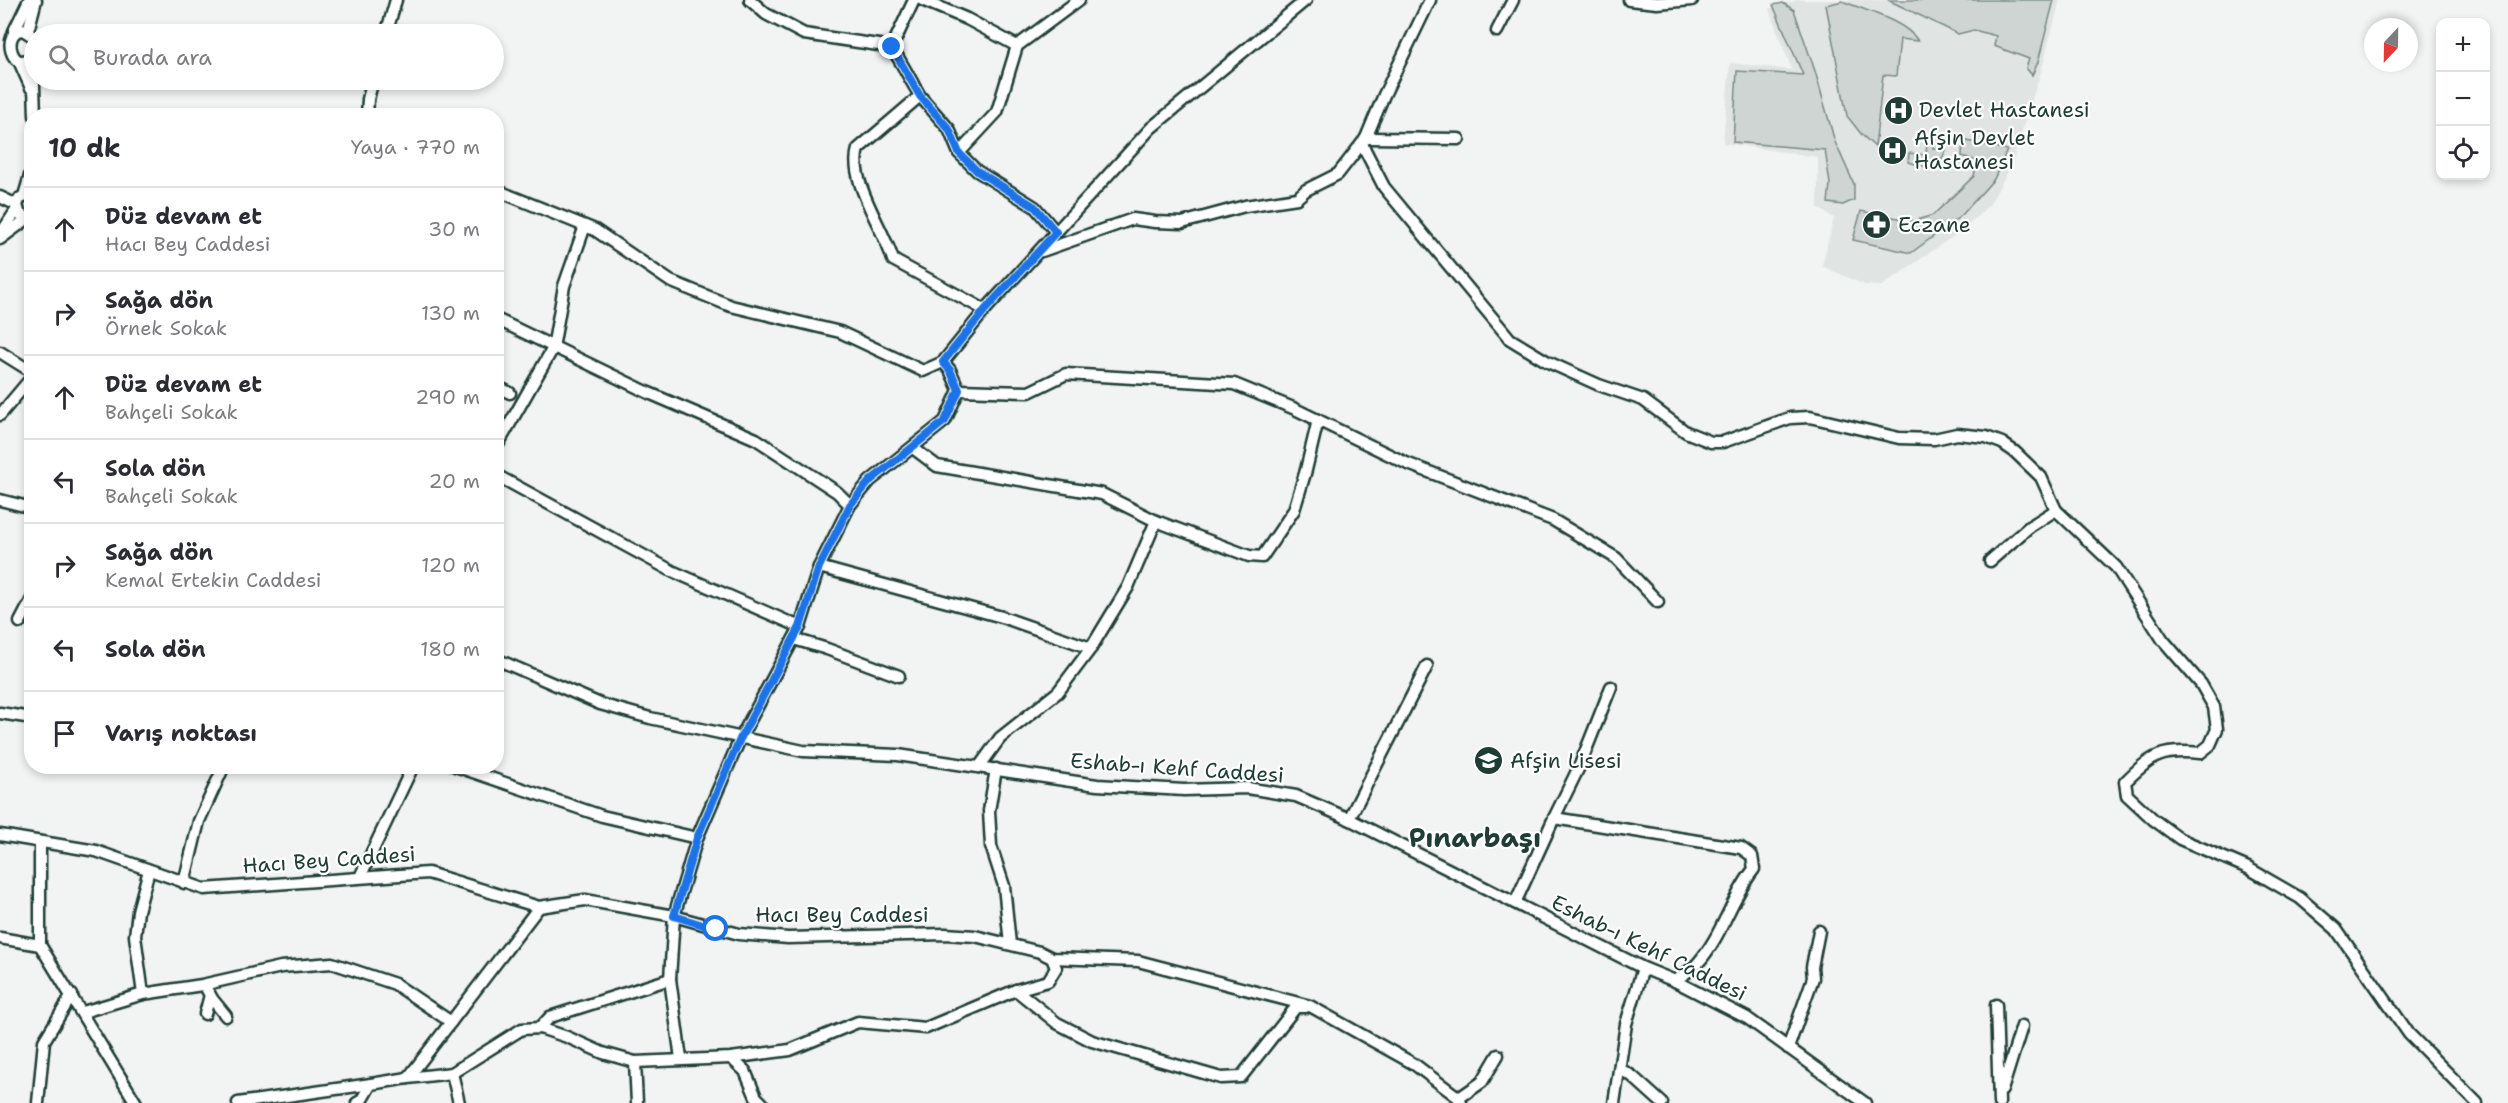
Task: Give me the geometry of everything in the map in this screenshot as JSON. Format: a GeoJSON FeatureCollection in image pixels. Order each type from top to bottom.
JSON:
{"type":"FeatureCollection","features":[{"type":"Feature","properties":{"kind":"street"},"geometry":{"type":"LineString","coordinates":[[24,79],[5,48],[7,36],[29,0]]}},
{"type":"Feature","properties":{"kind":"street"},"geometry":{"type":"LineString","coordinates":[[32,24],[36,0]]}},
{"type":"Feature","properties":{"kind":"street"},"geometry":{"type":"LineString","coordinates":[[389,24],[396,0]]}},
{"type":"Feature","properties":{"kind":"street"},"geometry":{"type":"LineString","coordinates":[[750,0],[766,14],[804,34],[892,47]]}},
{"type":"Feature","properties":{"kind":"street"},"geometry":{"type":"LineString","coordinates":[[892,47],[914,0]]}},
{"type":"Feature","properties":{"kind":"street"},"geometry":{"type":"LineString","coordinates":[[922,0],[967,19],[1017,46]]}},
{"type":"Feature","properties":{"kind":"street"},"geometry":{"type":"LineString","coordinates":[[959,153],[997,112],[1017,46],[1079,0]]}},
{"type":"Feature","properties":{"kind":"street"},"geometry":{"type":"LineString","coordinates":[[504,193],[595,230],[670,281],[731,306],[840,332],[924,371],[943,362],[985,310],[1151,128],[1306,0]]}},
{"type":"Feature","properties":{"kind":"street"},"geometry":{"type":"LineString","coordinates":[[1039,252],[1133,219],[1182,223],[1245,206],[1297,198],[1306,190],[1338,174],[1364,141],[1430,0]]}},
{"type":"Feature","properties":{"kind":"street"},"geometry":{"type":"LineString","coordinates":[[1497,31],[1513,0]]}},
{"type":"Feature","properties":{"kind":"street"},"geometry":{"type":"LineString","coordinates":[[1629,0],[1657,3],[1692,0]]}},
{"type":"Feature","properties":{"kind":"street"},"geometry":{"type":"LineString","coordinates":[[7,36],[24,35]]}},
{"type":"Feature","properties":{"kind":"street"},"geometry":{"type":"LineString","coordinates":[[892,47],[920,96],[949,129],[959,153],[977,171],[1035,207],[1056,232]]}},
{"type":"Feature","properties":{"kind":"street"},"geometry":{"type":"LineString","coordinates":[[369,108],[372,90]]}},
{"type":"Feature","properties":{"kind":"street"},"geometry":{"type":"LineString","coordinates":[[32,91],[34,108]]}},
{"type":"Feature","properties":{"kind":"street"},"geometry":{"type":"LineString","coordinates":[[920,96],[858,149],[854,161],[861,185],[893,260],[985,310]]}},
{"type":"Feature","properties":{"kind":"street"},"geometry":{"type":"LineString","coordinates":[[1364,141],[1458,139]]}},
{"type":"Feature","properties":{"kind":"street"},"geometry":{"type":"LineString","coordinates":[[1364,141],[1384,187],[1510,339],[1548,362],[1599,385],[1643,400],[1686,432],[1711,442],[1724,442],[1790,418],[1810,417],[1899,438],[1934,439],[1957,434],[1986,437],[2002,443],[2015,452],[2041,477],[2056,510],[2116,567],[2163,640],[2201,684],[2214,707],[2217,729],[2210,745],[2200,753],[2178,751],[2153,756],[2126,783],[2127,795],[2154,820],[2180,839],[2248,868],[2300,898],[2336,929],[2409,1034],[2476,1103]]}},
{"type":"Feature","properties":{"kind":"street"},"geometry":{"type":"LineString","coordinates":[[0,197],[22,201]]}},
{"type":"Feature","properties":{"kind":"street"},"geometry":{"type":"LineString","coordinates":[[22,201],[20,215],[24,216]]}},
{"type":"Feature","properties":{"kind":"street"},"geometry":{"type":"LineString","coordinates":[[0,237],[22,201]]}},
{"type":"Feature","properties":{"kind":"street"},"geometry":{"type":"LineString","coordinates":[[0,237],[24,221]]}},
{"type":"Feature","properties":{"kind":"street"},"geometry":{"type":"LineString","coordinates":[[504,434],[553,348],[564,286],[585,226]]}},
{"type":"Feature","properties":{"kind":"street"},"geometry":{"type":"LineString","coordinates":[[504,323],[649,393],[756,439],[837,492],[850,505]]}},
{"type":"Feature","properties":{"kind":"street"},"geometry":{"type":"LineString","coordinates":[[0,352],[24,367]]}},
{"type":"Feature","properties":{"kind":"street"},"geometry":{"type":"LineString","coordinates":[[681,1059],[669,979],[674,916],[697,838],[740,739],[800,627],[819,567],[850,505],[870,481],[945,421],[959,390],[950,370],[943,362]]}},
{"type":"Feature","properties":{"kind":"street"},"geometry":{"type":"LineString","coordinates":[[959,390],[1029,392],[1066,374],[1234,384],[1318,420],[1406,463],[1553,520],[1616,558],[1658,602]]}},
{"type":"Feature","properties":{"kind":"street"},"geometry":{"type":"LineString","coordinates":[[0,415],[24,386]]}},
{"type":"Feature","properties":{"kind":"street"},"geometry":{"type":"LineString","coordinates":[[504,390],[510,393]]}},
{"type":"Feature","properties":{"kind":"street"},"geometry":{"type":"LineString","coordinates":[[913,448],[937,466],[1102,494],[1156,521],[1249,556],[1262,557],[1294,510],[1318,420]]}},
{"type":"Feature","properties":{"kind":"street"},"geometry":{"type":"LineString","coordinates":[[504,480],[672,572],[800,627]]}},
{"type":"Feature","properties":{"kind":"street"},"geometry":{"type":"LineString","coordinates":[[0,500],[24,506]]}},
{"type":"Feature","properties":{"kind":"street"},"geometry":{"type":"LineString","coordinates":[[1990,561],[2029,527],[2056,510]]}},
{"type":"Feature","properties":{"kind":"street"},"geometry":{"type":"LineString","coordinates":[[979,767],[1000,738],[1058,692],[1090,648],[1128,587],[1156,521]]}},
{"type":"Feature","properties":{"kind":"street"},"geometry":{"type":"LineString","coordinates":[[819,567],[1002,617],[1090,648]]}},
{"type":"Feature","properties":{"kind":"street"},"geometry":{"type":"LineString","coordinates":[[20,622],[24,614]]}},
{"type":"Feature","properties":{"kind":"street"},"geometry":{"type":"LineString","coordinates":[[794,639],[826,648],[899,676]]}},
{"type":"Feature","properties":{"kind":"street","name":"Eshab-ı Kehf Caddesi"},"geometry":{"type":"LineString","coordinates":[[504,662],[600,704],[740,739],[803,751],[898,755],[1097,785],[1184,790],[1247,788],[1296,796],[1349,819],[1746,1018],[1865,1103]]}},
{"type":"Feature","properties":{"kind":"street"},"geometry":{"type":"LineString","coordinates":[[1349,819],[1427,666]]}},
{"type":"Feature","properties":{"kind":"street"},"geometry":{"type":"LineString","coordinates":[[1515,903],[1580,765],[1611,687]]}},
{"type":"Feature","properties":{"kind":"street"},"geometry":{"type":"LineString","coordinates":[[0,713],[24,717]]}},
{"type":"Feature","properties":{"kind":"street"},"geometry":{"type":"LineString","coordinates":[[996,770],[989,811],[991,846],[1004,886],[1010,944]]}},
{"type":"Feature","properties":{"kind":"street"},"geometry":{"type":"LineString","coordinates":[[184,883],[199,821],[220,774]]}},
{"type":"Feature","properties":{"kind":"street"},"geometry":{"type":"LineString","coordinates":[[360,878],[409,774]]}},
{"type":"Feature","properties":{"kind":"street"},"geometry":{"type":"LineString","coordinates":[[479,774],[602,816],[697,838]]}},
{"type":"Feature","properties":{"kind":"street"},"geometry":{"type":"LineString","coordinates":[[1554,818],[1741,848],[1752,856],[1754,869],[1742,885],[1715,936],[1698,963],[1675,981]]}},
{"type":"Feature","properties":{"kind":"street","name":"Hacı Bey Caddesi"},"geometry":{"type":"LineString","coordinates":[[0,835],[96,851],[204,889],[428,873],[539,907],[585,900],[674,916],[739,934],[788,938],[945,934],[975,936],[1010,944],[1052,958],[1138,961],[1310,1006],[1414,1064],[1460,1100]]}},
{"type":"Feature","properties":{"kind":"street"},"geometry":{"type":"LineString","coordinates":[[40,842],[40,945],[83,1012],[136,1103]]}},
{"type":"Feature","properties":{"kind":"street"},"geometry":{"type":"LineString","coordinates":[[143,994],[135,936],[138,911],[149,870]]}},
{"type":"Feature","properties":{"kind":"street"},"geometry":{"type":"LineString","coordinates":[[408,1078],[539,907]]}},
{"type":"Feature","properties":{"kind":"street"},"geometry":{"type":"LineString","coordinates":[[1788,1048],[1813,978],[1812,967],[1819,932]]}},
{"type":"Feature","properties":{"kind":"street"},"geometry":{"type":"LineString","coordinates":[[0,938],[40,945]]}},
{"type":"Feature","properties":{"kind":"street"},"geometry":{"type":"LineString","coordinates":[[238,1103],[453,1072],[522,1029],[540,1028],[603,1053],[635,1062],[731,1058],[790,1050],[858,1022],[926,1028],[1016,990],[1048,981],[1056,968],[1052,958]]}},
{"type":"Feature","properties":{"kind":"street"},"geometry":{"type":"LineString","coordinates":[[83,1012],[143,994],[204,985],[281,967],[332,963],[396,984],[451,1022]]}},
{"type":"Feature","properties":{"kind":"street"},"geometry":{"type":"LineString","coordinates":[[1614,1103],[1626,1024],[1643,968]]}},
{"type":"Feature","properties":{"kind":"street"},"geometry":{"type":"LineString","coordinates":[[540,1028],[550,1017],[669,979]]}},
{"type":"Feature","properties":{"kind":"street"},"geometry":{"type":"LineString","coordinates":[[204,985],[226,1016]]}},
{"type":"Feature","properties":{"kind":"street"},"geometry":{"type":"LineString","coordinates":[[1016,990],[1057,1023],[1092,1041],[1221,1078],[1241,1077],[1296,1007],[1310,1006]]}},
{"type":"Feature","properties":{"kind":"street"},"geometry":{"type":"LineString","coordinates":[[38,1103],[44,1041],[72,995]]}},
{"type":"Feature","properties":{"kind":"street"},"geometry":{"type":"LineString","coordinates":[[205,1014],[210,995]]}},
{"type":"Feature","properties":{"kind":"street"},"geometry":{"type":"LineString","coordinates":[[1996,1005],[2000,1101]]}},
{"type":"Feature","properties":{"kind":"street"},"geometry":{"type":"LineString","coordinates":[[2000,1101],[2022,1026]]}},
{"type":"Feature","properties":{"kind":"street"},"geometry":{"type":"LineString","coordinates":[[1460,1100],[1482,1082],[1498,1054]]}},
{"type":"Feature","properties":{"kind":"street"},"geometry":{"type":"LineString","coordinates":[[731,1058],[745,1071],[756,1097],[762,1103]]}},
{"type":"Feature","properties":{"kind":"street"},"geometry":{"type":"LineString","coordinates":[[635,1062],[637,1103]]}},
{"type":"Feature","properties":{"kind":"street"},"geometry":{"type":"LineString","coordinates":[[1620,1070],[1632,1076],[1662,1103]]}},
{"type":"Feature","properties":{"kind":"street"},"geometry":{"type":"LineString","coordinates":[[453,1072],[459,1103]]}},
{"type":"Feature","properties":{"kind":"street"},"geometry":{"type":"LineString","coordinates":[[360,1102],[371,1084]]}},
{"type":"Feature","properties":{"kind":"shaded area","name":"Afşin Devlet Hastanesi"},"geometry":{"type":"Polygon","coordinates":[[[1798,0],[2060,0],[2043,64],[2011,166],[1989,205],[1962,230],[1882,286],[1865,285],[1822,266],[1834,218],[1818,208],[1818,157],[1723,143],[1730,63],[1792,70],[1769,9],[1798,0]]]}},
{"type":"Feature","properties":{"kind":"shaded area"},"geometry":{"type":"Polygon","coordinates":[[[1888,0],[2054,0],[2038,62],[2032,75],[2026,68],[2029,59],[1994,46],[1996,36],[1974,30],[1958,34],[1888,0]]]}},
{"type":"Feature","properties":{"kind":"shaded area"},"geometry":{"type":"Polygon","coordinates":[[[1842,1],[1894,22],[1918,41],[1900,39],[1896,76],[1883,75],[1875,147],[1847,116],[1826,5],[1842,1]]]}},
{"type":"Feature","properties":{"kind":"shaded area"},"geometry":{"type":"Polygon","coordinates":[[[1783,3],[1794,10],[1815,71],[1835,142],[1854,184],[1854,200],[1843,205],[1828,203],[1830,184],[1825,150],[1733,142],[1737,71],[1803,75],[1773,5],[1783,3]]]}},
{"type":"Feature","properties":{"kind":"shaded area"},"geometry":{"type":"Polygon","coordinates":[[[1963,140],[2007,150],[1994,179],[1962,215],[1911,253],[1853,240],[1861,211],[1914,221],[1933,215],[1974,176],[1977,161],[1962,156],[1963,140]]]}},
{"type":"Feature","properties":{"kind":"shaded area"},"geometry":{"type":"Polygon","coordinates":[[[1927,141],[1933,142],[1933,148],[1946,150],[1934,169],[1908,162],[1909,153],[1926,155],[1927,141]]]}},
{"type":"Feature","properties":{"kind":"place","name":"Devlet Hastanesi"},"geometry":{"type":"Point","coordinates":[1898,110]}},
{"type":"Feature","properties":{"kind":"place","name":"Afşin Devlet Hastanesi"},"geometry":{"type":"Point","coordinates":[1893,150]}},
{"type":"Feature","properties":{"kind":"place","name":"Eczane"},"geometry":{"type":"Point","coordinates":[1877,225]}},
{"type":"Feature","properties":{"kind":"place","name":"Afşin Lisesi"},"geometry":{"type":"Point","coordinates":[1489,761]}},
{"type":"Feature","properties":{"kind":"district","name":"Pınarbaşı"},"geometry":{"type":"Point","coordinates":[1475,838]}},
{"type":"Feature","properties":{"kind":"route"},"geometry":{"type":"LineString","coordinates":[[716,929],[674,916],[697,838],[740,739],[800,627],[819,567],[850,505],[870,481],[945,421],[959,390],[950,370],[943,362],[985,310],[1056,232],[1035,207],[977,171],[959,153],[949,129],[920,96],[892,47]]}}]}
